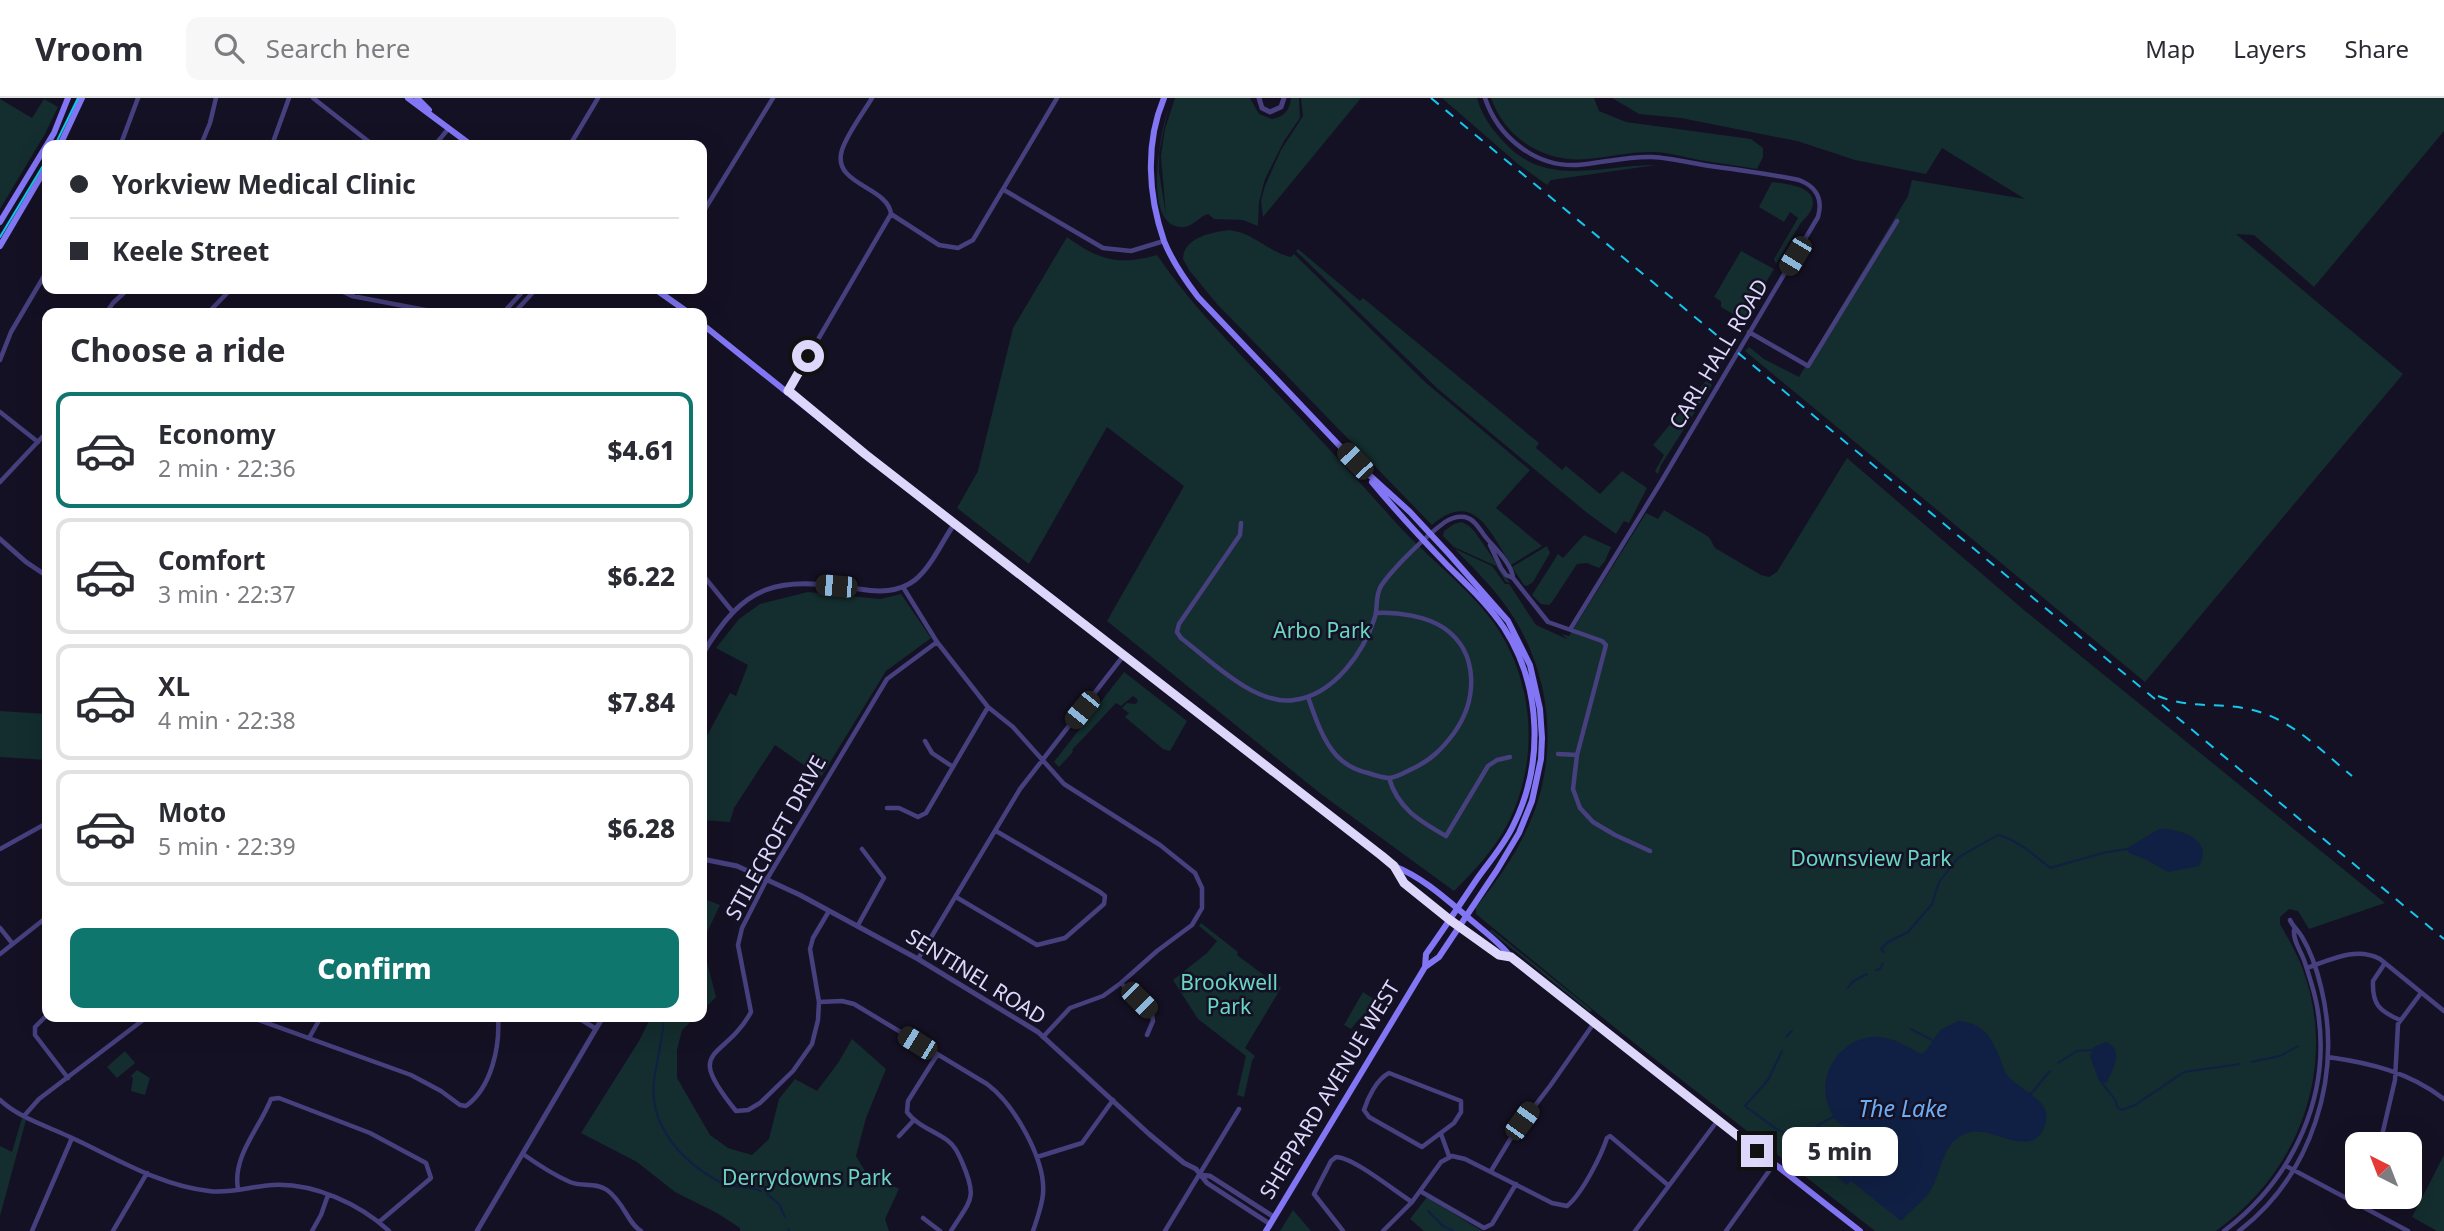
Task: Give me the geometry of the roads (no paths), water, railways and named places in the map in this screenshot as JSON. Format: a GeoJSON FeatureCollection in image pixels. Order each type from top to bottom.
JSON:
{"type":"FeatureCollection","features":[{"type":"Feature","properties":{"kind":"main road"},"geometry":{"type":"LineString","coordinates":[[50,140],[68,98]]}},
{"type":"Feature","properties":{"kind":"main road"},"geometry":{"type":"LineString","coordinates":[[62,140],[82,98]]}},
{"type":"Feature","properties":{"kind":"main road"},"geometry":{"type":"LineString","coordinates":[[408,98],[417,99],[465,140]]}},
{"type":"Feature","properties":{"kind":"main road","name":"SHEPPARD AVENUE WEST"},"geometry":{"type":"LineString","coordinates":[[1164,98],[1154,131],[1151,154],[1154,204],[1164,241],[1180,271],[1198,297],[1355,461],[1431,534],[1508,621],[1530,665],[1540,709],[1541,759],[1532,801],[1509,852],[1440,957],[1425,967],[1266,1231]]}},
{"type":"Feature","properties":{"kind":"main road"},"geometry":{"type":"LineString","coordinates":[[0,222],[42,153]]}},
{"type":"Feature","properties":{"kind":"main road"},"geometry":{"type":"LineString","coordinates":[[0,246],[42,175]]}},
{"type":"Feature","properties":{"kind":"main road"},"geometry":{"type":"LineString","coordinates":[[663,294],[682,308]]}},
{"type":"Feature","properties":{"kind":"main road"},"geometry":{"type":"LineString","coordinates":[[707,328],[1394,866],[1412,873],[1457,907],[1511,957],[1860,1231]]}},
{"type":"Feature","properties":{"kind":"main road","name":"SHEPPARD AVENUE WEST"},"geometry":{"type":"LineString","coordinates":[[1355,461],[1504,628],[1523,666],[1534,712],[1533,761],[1522,807],[1512,829],[1426,954],[1425,967]]}},
{"type":"Feature","properties":{"kind":"main road"},"geometry":{"type":"LineString","coordinates":[[1394,866],[1404,883],[1450,920],[1499,955],[1511,957]]}},
{"type":"Feature","properties":{"kind":"street"},"geometry":{"type":"LineString","coordinates":[[121,140],[138,98]]}},
{"type":"Feature","properties":{"kind":"street"},"geometry":{"type":"LineString","coordinates":[[203,140],[216,98]]}},
{"type":"Feature","properties":{"kind":"street"},"geometry":{"type":"LineString","coordinates":[[274,140],[289,98]]}},
{"type":"Feature","properties":{"kind":"street"},"geometry":{"type":"LineString","coordinates":[[313,98],[367,140]]}},
{"type":"Feature","properties":{"kind":"street"},"geometry":{"type":"LineString","coordinates":[[573,140],[598,98]]}},
{"type":"Feature","properties":{"kind":"street"},"geometry":{"type":"LineString","coordinates":[[707,207],[773,98]]}},
{"type":"Feature","properties":{"kind":"street"},"geometry":{"type":"LineString","coordinates":[[872,98],[841,151],[845,172],[887,203],[891,214],[939,245],[958,248],[973,240],[1057,98]]}},
{"type":"Feature","properties":{"kind":"street"},"geometry":{"type":"LineString","coordinates":[[1259,98],[1262,108],[1270,112],[1281,107],[1284,98]]}},
{"type":"Feature","properties":{"kind":"street","name":"CARL HALL ROAD"},"geometry":{"type":"LineString","coordinates":[[1485,98],[1497,123],[1511,139],[1535,156],[1554,162],[1576,165],[1652,157],[1804,181],[1820,199],[1818,217],[1571,628]]}},
{"type":"Feature","properties":{"kind":"street"},"geometry":{"type":"LineString","coordinates":[[439,140],[449,128]]}},
{"type":"Feature","properties":{"kind":"street"},"geometry":{"type":"LineString","coordinates":[[1004,190],[1103,248],[1131,251],[1164,241]]}},
{"type":"Feature","properties":{"kind":"street"},"geometry":{"type":"LineString","coordinates":[[788,391],[891,214]]}},
{"type":"Feature","properties":{"kind":"street"},"geometry":{"type":"LineString","coordinates":[[1749,332],[1808,366],[1897,221]]}},
{"type":"Feature","properties":{"kind":"street"},"geometry":{"type":"LineString","coordinates":[[0,360],[16,322],[42,279]]}},
{"type":"Feature","properties":{"kind":"street"},"geometry":{"type":"LineString","coordinates":[[110,308],[123,294]]}},
{"type":"Feature","properties":{"kind":"street"},"geometry":{"type":"LineString","coordinates":[[213,308],[226,294]]}},
{"type":"Feature","properties":{"kind":"street"},"geometry":{"type":"LineString","coordinates":[[348,294],[402,308]]}},
{"type":"Feature","properties":{"kind":"street"},"geometry":{"type":"LineString","coordinates":[[514,308],[530,294]]}},
{"type":"Feature","properties":{"kind":"street"},"geometry":{"type":"LineString","coordinates":[[0,412],[38,442]]}},
{"type":"Feature","properties":{"kind":"street"},"geometry":{"type":"LineString","coordinates":[[0,482],[42,438]]}},
{"type":"Feature","properties":{"kind":"street"},"geometry":{"type":"LineString","coordinates":[[1241,523],[1240,535],[1179,624],[1178,635],[1256,694],[1284,701],[1308,697],[1351,666],[1377,612],[1380,587],[1431,534],[1454,517],[1464,517],[1475,523],[1485,535],[1506,575],[1513,578],[1545,619],[1602,641],[1606,645],[1577,755],[1573,789],[1575,798],[1586,815],[1615,835],[1650,851]]}},
{"type":"Feature","properties":{"kind":"street"},"geometry":{"type":"LineString","coordinates":[[707,647],[732,611],[761,592],[781,585],[800,583],[873,592],[903,587],[923,573],[954,523]]}},
{"type":"Feature","properties":{"kind":"street"},"geometry":{"type":"LineString","coordinates":[[0,539],[42,573]]}},
{"type":"Feature","properties":{"kind":"street"},"geometry":{"type":"LineString","coordinates":[[707,580],[732,611]]}},
{"type":"Feature","properties":{"kind":"street"},"geometry":{"type":"LineString","coordinates":[[903,587],[910,603],[937,642],[988,707],[1013,727],[1069,788],[1151,839],[1193,871],[1202,885],[1203,905],[1192,925],[1103,996],[1070,1008],[1043,1037]]}},
{"type":"Feature","properties":{"kind":"street"},"geometry":{"type":"LineString","coordinates":[[1308,697],[1326,741],[1341,760],[1357,770],[1390,778],[1430,760],[1452,736],[1467,713],[1472,680],[1466,653],[1444,629],[1414,617],[1377,612]]}},
{"type":"Feature","properties":{"kind":"street","name":"STILECROFT DRIVE"},"geometry":{"type":"LineString","coordinates":[[829,911],[813,938],[810,949],[819,1002],[813,1040],[802,1060],[754,1107],[742,1112],[736,1111],[711,1075],[709,1063],[751,1012],[738,941],[741,928],[767,879],[887,679],[937,642]]}},
{"type":"Feature","properties":{"kind":"street"},"geometry":{"type":"LineString","coordinates":[[918,958],[1020,789],[1124,655]]}},
{"type":"Feature","properties":{"kind":"street"},"geometry":{"type":"LineString","coordinates":[[887,808],[899,808],[918,817],[926,813],[988,707]]}},
{"type":"Feature","properties":{"kind":"street"},"geometry":{"type":"LineString","coordinates":[[925,741],[932,753],[953,767]]}},
{"type":"Feature","properties":{"kind":"street"},"geometry":{"type":"LineString","coordinates":[[1558,754],[1577,755]]}},
{"type":"Feature","properties":{"kind":"street"},"geometry":{"type":"LineString","coordinates":[[1390,778],[1396,796],[1416,819],[1446,836],[1488,766],[1497,760],[1510,757]]}},
{"type":"Feature","properties":{"kind":"street"},"geometry":{"type":"LineString","coordinates":[[0,849],[42,826]]}},
{"type":"Feature","properties":{"kind":"street"},"geometry":{"type":"LineString","coordinates":[[956,897],[1037,946],[1065,938],[1104,904],[1101,892],[996,831]]}},
{"type":"Feature","properties":{"kind":"street"},"geometry":{"type":"LineString","coordinates":[[858,925],[884,877],[862,849]]}},
{"type":"Feature","properties":{"kind":"street","name":"SENTINEL ROAD"},"geometry":{"type":"LineString","coordinates":[[707,860],[737,866],[858,925],[918,958],[1043,1037],[1207,1183],[1270,1224]]}},
{"type":"Feature","properties":{"kind":"street"},"geometry":{"type":"LineString","coordinates":[[2224,1231],[2257,1203],[2286,1166],[2307,1124],[2317,1087],[2321,1057],[2319,1017],[2290,920]]}},
{"type":"Feature","properties":{"kind":"street"},"geometry":{"type":"LineString","coordinates":[[0,954],[42,921]]}},
{"type":"Feature","properties":{"kind":"street"},"geometry":{"type":"LineString","coordinates":[[0,928],[12,943]]}},
{"type":"Feature","properties":{"kind":"street"},"geometry":{"type":"LineString","coordinates":[[2239,1231],[2263,1209],[2293,1170],[2315,1127],[2323,1094],[2329,1058],[2322,988],[2301,934],[2294,929]]}},
{"type":"Feature","properties":{"kind":"street"},"geometry":{"type":"LineString","coordinates":[[2306,968],[2354,953],[2368,954],[2385,963],[2444,1012]]}},
{"type":"Feature","properties":{"kind":"street"},"geometry":{"type":"LineString","coordinates":[[2385,963],[2373,981],[2376,1001],[2380,1011],[2400,1020]]}},
{"type":"Feature","properties":{"kind":"street"},"geometry":{"type":"LineString","coordinates":[[1121,983],[1152,1014],[1153,1021],[1147,1035]]}},
{"type":"Feature","properties":{"kind":"street"},"geometry":{"type":"LineString","coordinates":[[2383,1132],[2395,1071],[2400,1020],[2421,993]]}},
{"type":"Feature","properties":{"kind":"street"},"geometry":{"type":"LineString","coordinates":[[819,1002],[854,1003],[993,1089],[1017,1118],[1037,1157],[1043,1193],[1033,1231]]}},
{"type":"Feature","properties":{"kind":"street"},"geometry":{"type":"LineString","coordinates":[[42,1020],[35,1027],[35,1035],[68,1078]]}},
{"type":"Feature","properties":{"kind":"street"},"geometry":{"type":"LineString","coordinates":[[24,1116],[39,1099],[141,1022]]}},
{"type":"Feature","properties":{"kind":"street"},"geometry":{"type":"LineString","coordinates":[[264,1022],[411,1075],[466,1106],[472,1101],[492,1066],[499,1038],[498,1022]]}},
{"type":"Feature","properties":{"kind":"street"},"geometry":{"type":"LineString","coordinates":[[309,1038],[318,1022]]}},
{"type":"Feature","properties":{"kind":"street"},"geometry":{"type":"LineString","coordinates":[[585,1022],[596,1029]]}},
{"type":"Feature","properties":{"kind":"street"},"geometry":{"type":"LineString","coordinates":[[477,1231],[600,1022]]}},
{"type":"Feature","properties":{"kind":"street"},"geometry":{"type":"LineString","coordinates":[[1490,1171],[1514,1133],[1594,1023]]}},
{"type":"Feature","properties":{"kind":"street"},"geometry":{"type":"LineString","coordinates":[[937,1055],[908,1101],[906,1112],[951,1143],[971,1181],[971,1199],[951,1231]]}},
{"type":"Feature","properties":{"kind":"street"},"geometry":{"type":"LineString","coordinates":[[2321,1057],[2365,1063],[2395,1071],[2444,1098]]}},
{"type":"Feature","properties":{"kind":"street"},"geometry":{"type":"LineString","coordinates":[[1394,1074],[1461,1101],[1461,1112],[1450,1129],[1441,1134],[1426,1145],[1417,1146],[1365,1114],[1365,1104],[1381,1077],[1394,1074]]}},
{"type":"Feature","properties":{"kind":"street"},"geometry":{"type":"LineString","coordinates":[[238,1189],[236,1180],[240,1159],[271,1099],[279,1098],[370,1133],[426,1163],[431,1178],[379,1222]]}},
{"type":"Feature","properties":{"kind":"street"},"geometry":{"type":"LineString","coordinates":[[0,1100],[24,1116],[147,1173],[185,1186],[219,1192],[276,1185],[302,1188],[358,1207],[389,1231]]}},
{"type":"Feature","properties":{"kind":"street"},"geometry":{"type":"LineString","coordinates":[[1037,1157],[1082,1143],[1113,1100]]}},
{"type":"Feature","properties":{"kind":"street"},"geometry":{"type":"LineString","coordinates":[[1165,1231],[1239,1109]]}},
{"type":"Feature","properties":{"kind":"street"},"geometry":{"type":"LineString","coordinates":[[899,1136],[914,1120]]}},
{"type":"Feature","properties":{"kind":"street"},"geometry":{"type":"LineString","coordinates":[[1635,1231],[1717,1120]]}},
{"type":"Feature","properties":{"kind":"street"},"geometry":{"type":"LineString","coordinates":[[1441,1134],[1450,1156]]}},
{"type":"Feature","properties":{"kind":"street"},"geometry":{"type":"LineString","coordinates":[[1386,1230],[1412,1202],[1441,1162],[1450,1156],[1465,1159],[1552,1203],[1567,1206],[1576,1197],[1610,1136],[1668,1185]]}},
{"type":"Feature","properties":{"kind":"street"},"geometry":{"type":"LineString","coordinates":[[32,1231],[72,1138]]}},
{"type":"Feature","properties":{"kind":"street"},"geometry":{"type":"LineString","coordinates":[[523,1154],[571,1182],[602,1187],[622,1205],[632,1229],[641,1231]]}},
{"type":"Feature","properties":{"kind":"street"},"geometry":{"type":"LineString","coordinates":[[1343,1231],[1314,1194],[1331,1161],[1336,1157],[1343,1158],[1376,1177],[1412,1202]]}},
{"type":"Feature","properties":{"kind":"street"},"geometry":{"type":"LineString","coordinates":[[1726,1231],[1774,1164]]}},
{"type":"Feature","properties":{"kind":"street"},"geometry":{"type":"LineString","coordinates":[[2286,1166],[2345,1198]]}},
{"type":"Feature","properties":{"kind":"street"},"geometry":{"type":"LineString","coordinates":[[113,1231],[147,1173]]}},
{"type":"Feature","properties":{"kind":"street","name":"SENTINEL ROAD"},"geometry":{"type":"LineString","coordinates":[[1200,1175],[1210,1176],[1274,1217]]}},
{"type":"Feature","properties":{"kind":"street"},"geometry":{"type":"LineString","coordinates":[[1420,1191],[1484,1228],[1492,1224],[1516,1184]]}},
{"type":"Feature","properties":{"kind":"street"},"geometry":{"type":"LineString","coordinates":[[312,1231],[321,1216],[328,1195]]}},
{"type":"Feature","properties":{"kind":"street"},"geometry":{"type":"LineString","coordinates":[[2366,1209],[2408,1231]]}},
{"type":"Feature","properties":{"kind":"street"},"geometry":{"type":"LineString","coordinates":[[923,1218],[940,1231]]}},
{"type":"Feature","properties":{"kind":"water"},"geometry":{"type":"Polygon","coordinates":[[[2159,829],[2185,833],[2199,842],[2203,857],[2199,866],[2168,872],[2126,849],[2159,829]]]}},
{"type":"Feature","properties":{"kind":"water","name":"The Lake"},"geometry":{"type":"Polygon","coordinates":[[[1958,1021],[1976,1025],[1988,1036],[2006,1073],[2043,1106],[2046,1112],[2044,1128],[2038,1137],[2021,1142],[1980,1132],[1960,1136],[1947,1151],[1931,1190],[1901,1221],[1851,1181],[1847,1185],[1819,1162],[1827,1145],[1842,1148],[1850,1139],[1848,1128],[1836,1121],[1830,1110],[1826,1097],[1828,1072],[1842,1051],[1864,1038],[1890,1039],[1922,1054],[1940,1030],[1958,1021]]]}},
{"type":"Feature","properties":{"kind":"water"},"geometry":{"type":"Polygon","coordinates":[[[2106,1042],[2115,1050],[2116,1060],[2107,1082],[2102,1083],[2090,1056],[2094,1047],[2106,1042]]]}},
{"type":"Feature","properties":{"kind":"waterway"},"geometry":{"type":"LineString","coordinates":[[1884,952],[1881,949],[1888,942],[1908,932],[1932,904],[1939,882],[1959,857],[1998,835],[2019,844],[2050,868],[2126,849]]}},
{"type":"Feature","properties":{"kind":"waterway"},"geometry":{"type":"LineString","coordinates":[[1876,970],[1880,969],[1883,963]]}},
{"type":"Feature","properties":{"kind":"waterway"},"geometry":{"type":"LineString","coordinates":[[1848,988],[1852,982],[1867,974]]}},
{"type":"Feature","properties":{"kind":"waterway"},"geometry":{"type":"LineString","coordinates":[[663,1022],[654,1097],[657,1113],[671,1141],[706,1174],[725,1184],[761,1191]]}},
{"type":"Feature","properties":{"kind":"waterway"},"geometry":{"type":"LineString","coordinates":[[1911,1029],[1932,1040]]}},
{"type":"Feature","properties":{"kind":"waterway"},"geometry":{"type":"LineString","coordinates":[[1786,1037],[1792,1031]]}},
{"type":"Feature","properties":{"kind":"waterway"},"geometry":{"type":"LineString","coordinates":[[2251,1062],[2280,1056],[2298,1046]]}},
{"type":"Feature","properties":{"kind":"waterway"},"geometry":{"type":"LineString","coordinates":[[2058,1063],[2077,1051],[2093,1050]]}},
{"type":"Feature","properties":{"kind":"waterway"},"geometry":{"type":"LineString","coordinates":[[1782,1051],[1768,1080],[1745,1106],[1775,1128],[1797,1139],[1834,1117]]}},
{"type":"Feature","properties":{"kind":"waterway"},"geometry":{"type":"LineString","coordinates":[[2102,1083],[2116,1101],[2117,1107],[2122,1110],[2135,1105],[2184,1072],[2240,1064]]}},
{"type":"Feature","properties":{"kind":"waterway"},"geometry":{"type":"LineString","coordinates":[[2030,1095],[2050,1071]]}},
{"type":"Feature","properties":{"kind":"waterway"},"geometry":{"type":"LineString","coordinates":[[767,1194],[779,1204],[785,1217]]}},
{"type":"Feature","properties":{"kind":"waterway"},"geometry":{"type":"LineString","coordinates":[[1428,1211],[1443,1226],[1453,1231]]}},
{"type":"Feature","properties":{"kind":"tram line"},"geometry":{"type":"LineString","coordinates":[[57,140],[78,98]]}},
{"type":"Feature","properties":{"kind":"tram line"},"geometry":{"type":"LineString","coordinates":[[0,237],[42,167]]}},
{"type":"Feature","properties":{"kind":"railway"},"geometry":{"type":"LineString","coordinates":[[1431,98],[2444,939]]}},
{"type":"Feature","properties":{"kind":"railway"},"geometry":{"type":"LineString","coordinates":[[2158,696],[2190,704],[2243,708],[2274,718],[2302,734],[2352,776]]}},
{"type":"Feature","properties":{"kind":"park label","name":"Arbo Park"},"geometry":{"type":"Point","coordinates":[1322,631]}},
{"type":"Feature","properties":{"kind":"park label","name":"Downsview Park"},"geometry":{"type":"Point","coordinates":[1871,859]}},
{"type":"Feature","properties":{"kind":"park label","name":"Brookwell Park"},"geometry":{"type":"Point","coordinates":[1229,995]}},
{"type":"Feature","properties":{"kind":"park label","name":"Derrydowns Park"},"geometry":{"type":"Point","coordinates":[807,1178]}}]}
